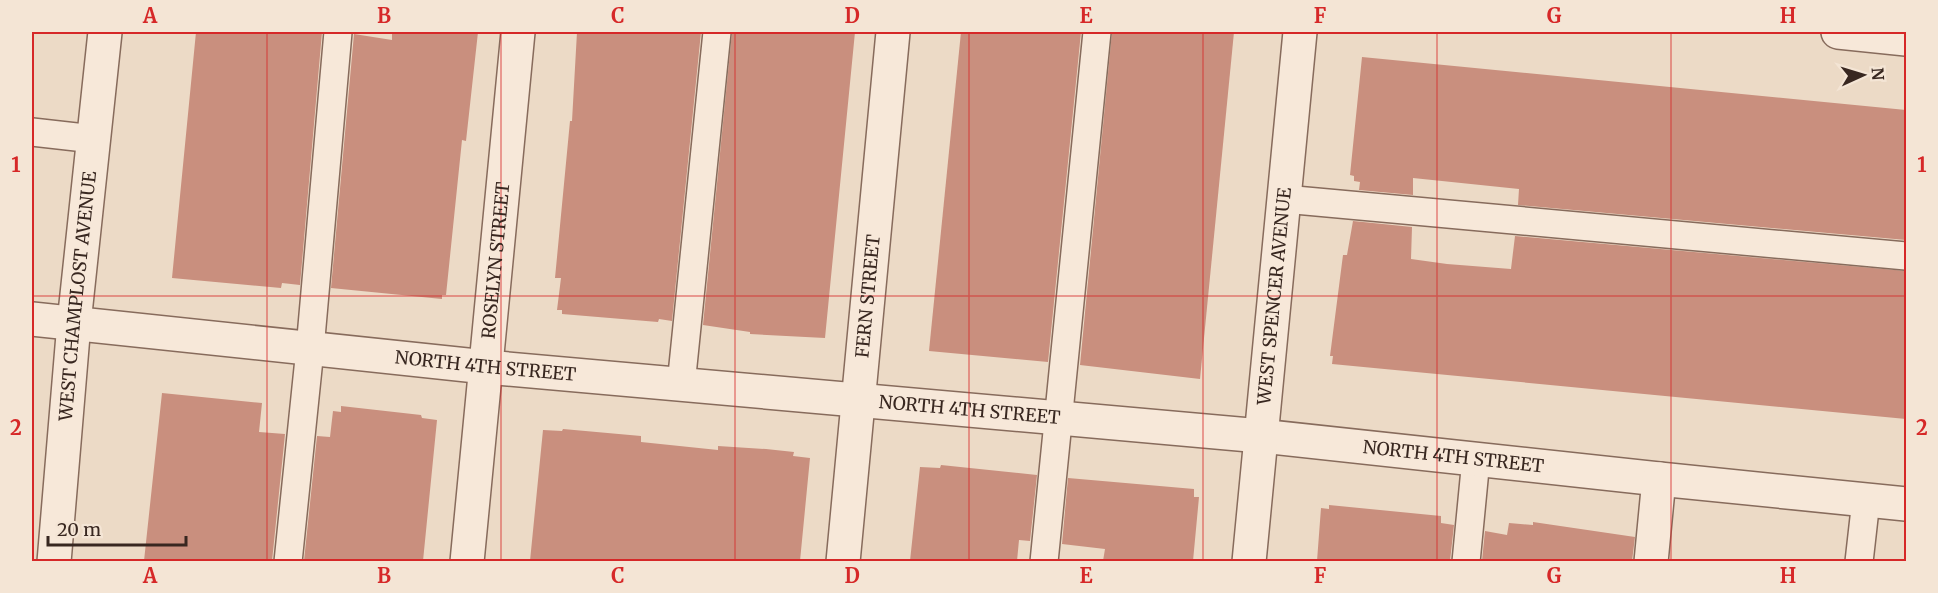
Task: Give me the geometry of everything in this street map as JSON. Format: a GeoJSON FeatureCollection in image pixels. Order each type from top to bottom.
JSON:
{"type":"FeatureCollection","features":[{"type":"Feature","properties":{"kind":"street","name":"WEST CHAMPLOST AVENUE"},"geometry":{"type":"LineString","coordinates":[[54,561],[74,323],[105,32]]}},
{"type":"Feature","properties":{"kind":"street","name":"ROSELYN STREET"},"geometry":{"type":"LineString","coordinates":[[467,561],[518,32]]}},
{"type":"Feature","properties":{"kind":"street","name":"FERN STREET"},"geometry":{"type":"LineString","coordinates":[[843,561],[893,32]]}},
{"type":"Feature","properties":{"kind":"street","name":"WEST SPENCER AVENUE"},"geometry":{"type":"LineString","coordinates":[[1249,561],[1300,32]]}},
{"type":"Feature","properties":{"kind":"street"},"geometry":{"type":"LineString","coordinates":[[1838,32],[1906,39]]}},
{"type":"Feature","properties":{"kind":"street","name":"NORTH 4TH STREET"},"geometry":{"type":"LineString","coordinates":[[32,319],[486,367],[1261,436],[1906,504]]}},
{"type":"Feature","properties":{"kind":"street"},"geometry":{"type":"LineString","coordinates":[[1651,561],[1659,479]]}},
{"type":"Feature","properties":{"kind":"lane"},"geometry":{"type":"LineString","coordinates":[[288,561],[310,349],[338,32]]}},
{"type":"Feature","properties":{"kind":"lane"},"geometry":{"type":"LineString","coordinates":[[681,385],[717,32]]}},
{"type":"Feature","properties":{"kind":"lane"},"geometry":{"type":"LineString","coordinates":[[1044,561],[1097,32]]}},
{"type":"Feature","properties":{"kind":"lane"},"geometry":{"type":"LineString","coordinates":[[32,132],[94,139]]}},
{"type":"Feature","properties":{"kind":"lane"},"geometry":{"type":"LineString","coordinates":[[1284,199],[1906,256]]}},
{"type":"Feature","properties":{"kind":"lane"},"geometry":{"type":"LineString","coordinates":[[1466,561],[1476,459]]}},
{"type":"Feature","properties":{"kind":"lane"},"geometry":{"type":"LineString","coordinates":[[1859,561],[1866,500]]}},
{"type":"Feature","properties":{"kind":"building"},"geometry":{"type":"Polygon","coordinates":[[[196,32],[322,32],[300,285],[282,283],[281,288],[172,278],[196,32]]]}},
{"type":"Feature","properties":{"kind":"building"},"geometry":{"type":"Polygon","coordinates":[[[392,32],[478,32],[466,141],[462,140],[446,295],[442,295],[442,299],[331,288],[354,34],[392,40],[392,32]]]}},
{"type":"Feature","properties":{"kind":"building"},"geometry":{"type":"Polygon","coordinates":[[[577,32],[701,32],[672,321],[659,319],[658,322],[562,314],[562,310],[557,310],[561,278],[555,278],[570,121],[572,121],[577,32]]]}},
{"type":"Feature","properties":{"kind":"building"},"geometry":{"type":"Polygon","coordinates":[[[732,32],[855,32],[825,338],[750,334],[750,332],[703,325],[732,32]]]}},
{"type":"Feature","properties":{"kind":"building"},"geometry":{"type":"Polygon","coordinates":[[[961,32],[1081,32],[1048,362],[929,351],[961,32]]]}},
{"type":"Feature","properties":{"kind":"building"},"geometry":{"type":"Polygon","coordinates":[[[1112,32],[1234,32],[1200,379],[1080,365],[1112,32]]]}},
{"type":"Feature","properties":{"kind":"building"},"geometry":{"type":"Polygon","coordinates":[[[1362,57],[1906,110],[1906,240],[1518,205],[1519,189],[1413,178],[1413,195],[1359,190],[1360,182],[1354,181],[1354,176],[1350,175],[1362,57]]]}},
{"type":"Feature","properties":{"kind":"building"},"geometry":{"type":"Polygon","coordinates":[[[1353,221],[1412,227],[1411,259],[1447,264],[1511,269],[1515,236],[1906,271],[1906,419],[1332,364],[1333,356],[1330,356],[1343,255],[1347,255],[1353,221]]]}},
{"type":"Feature","properties":{"kind":"building"},"geometry":{"type":"Polygon","coordinates":[[[162,393],[262,403],[259,432],[285,434],[272,561],[144,561],[162,393]]]}},
{"type":"Feature","properties":{"kind":"building"},"geometry":{"type":"Polygon","coordinates":[[[341,406],[421,415],[422,418],[437,420],[423,561],[304,561],[317,436],[330,437],[333,411],[341,412],[341,406]]]}},
{"type":"Feature","properties":{"kind":"building"},"geometry":{"type":"Polygon","coordinates":[[[563,429],[641,436],[641,442],[718,450],[718,446],[794,452],[793,456],[810,458],[800,561],[530,561],[543,430],[562,431],[563,429]]]}},
{"type":"Feature","properties":{"kind":"building"},"geometry":{"type":"Polygon","coordinates":[[[941,465],[1037,475],[1030,541],[1019,540],[1017,561],[910,561],[920,467],[940,468],[941,465]]]}},
{"type":"Feature","properties":{"kind":"building"},"geometry":{"type":"Polygon","coordinates":[[[1068,478],[1194,489],[1194,497],[1199,497],[1193,561],[1103,561],[1105,549],[1062,544],[1068,478]]]}},
{"type":"Feature","properties":{"kind":"building"},"geometry":{"type":"Polygon","coordinates":[[[1329,505],[1441,516],[1441,523],[1454,525],[1450,561],[1317,561],[1321,508],[1329,509],[1329,505]]]}},
{"type":"Feature","properties":{"kind":"building"},"geometry":{"type":"Polygon","coordinates":[[[1533,522],[1635,537],[1632,561],[1482,561],[1485,531],[1507,535],[1509,523],[1533,525],[1533,522]]]}}]}
